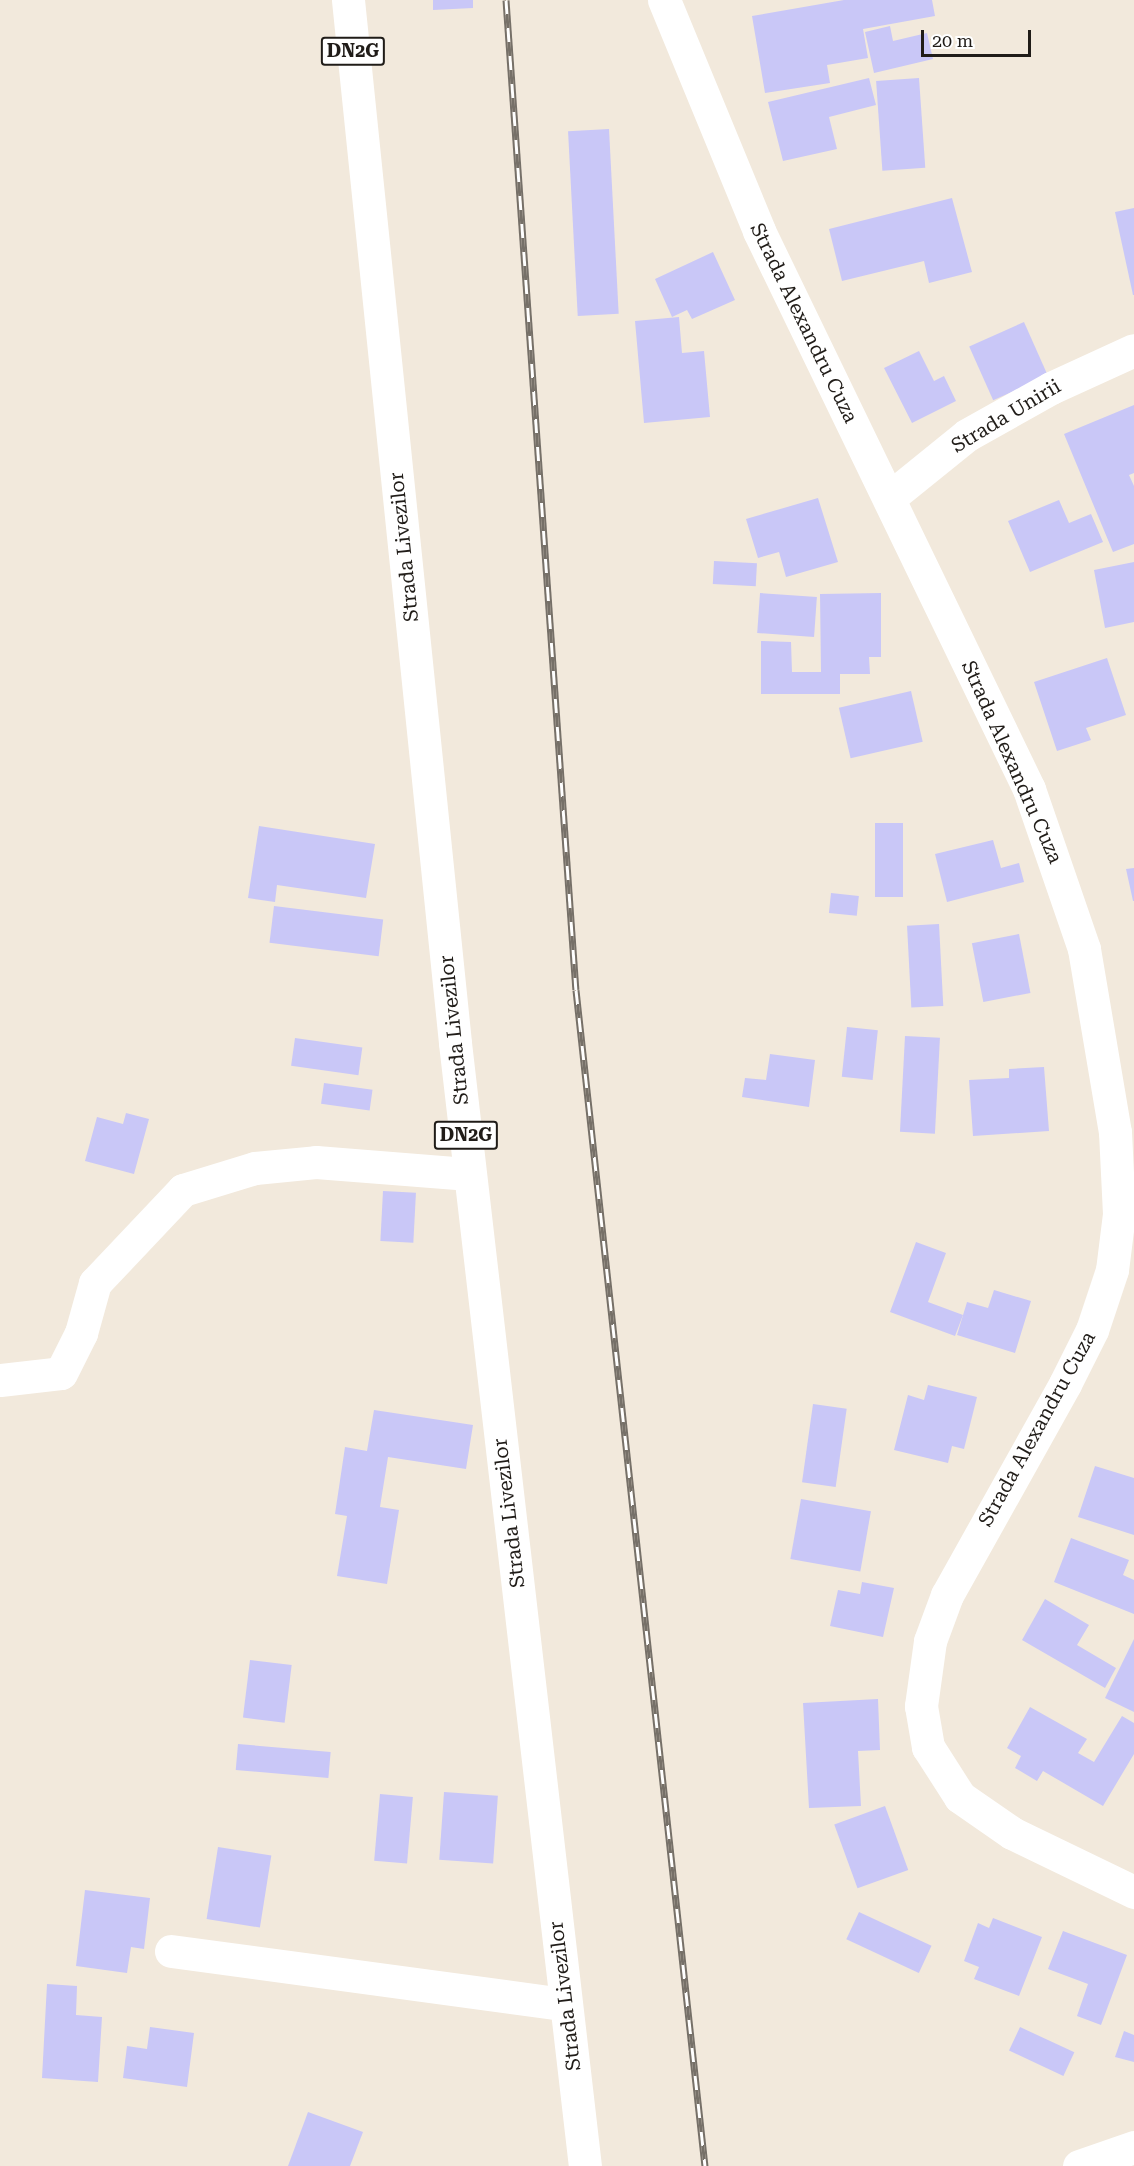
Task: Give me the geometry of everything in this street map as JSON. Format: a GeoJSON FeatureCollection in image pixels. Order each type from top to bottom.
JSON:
{"type":"FeatureCollection","features":[{"type":"Feature","properties":{"kind":"street","name":"Strada Livezilor"},"geometry":{"type":"LineString","coordinates":[[348,0],[471,1174],[585,2166]]}},
{"type":"Feature","properties":{"kind":"street","name":"Strada Alexandru Cuza"},"geometry":{"type":"LineString","coordinates":[[664,0],[759,231],[1024,779],[1071,902],[1107,1070],[1119,1214],[1112,1270],[1092,1330],[947,1594],[924,1669],[924,1727],[928,1747],[960,1797],[987,1818],[1134,1892]]}},
{"type":"Feature","properties":{"kind":"street","name":"Strada Unirii"},"geometry":{"type":"LineString","coordinates":[[889,498],[968,435],[1051,388],[1134,350]]}},
{"type":"Feature","properties":{"kind":"street"},"geometry":{"type":"LineString","coordinates":[[0,1380],[62,1373],[81,1333],[95,1283],[183,1190],[255,1168],[316,1162],[471,1174]]}},
{"type":"Feature","properties":{"kind":"street"},"geometry":{"type":"LineString","coordinates":[[171,1951],[566,2004]]}},
{"type":"Feature","properties":{"kind":"street"},"geometry":{"type":"LineString","coordinates":[[1079,2166],[1134,2147]]}},
{"type":"Feature","properties":{"kind":"building"},"geometry":{"type":"Polygon","coordinates":[[[433,0],[473,0],[473,8],[433,10],[433,0]]]}},
{"type":"Feature","properties":{"kind":"building"},"geometry":{"type":"Polygon","coordinates":[[[844,0],[932,0],[935,16],[863,29],[868,58],[827,65],[830,83],[765,93],[752,16],[844,0]]]}},
{"type":"Feature","properties":{"kind":"building"},"geometry":{"type":"Polygon","coordinates":[[[890,26],[893,41],[927,33],[933,59],[874,73],[865,32],[890,26]]]}},
{"type":"Feature","properties":{"kind":"building"},"geometry":{"type":"Polygon","coordinates":[[[869,78],[876,105],[829,117],[837,149],[783,161],[768,102],[869,78]]]}},
{"type":"Feature","properties":{"kind":"building"},"geometry":{"type":"Polygon","coordinates":[[[919,78],[925,168],[882,171],[876,81],[919,78]]]}},
{"type":"Feature","properties":{"kind":"building"},"geometry":{"type":"Polygon","coordinates":[[[609,129],[619,314],[578,316],[568,131],[609,129]]]}},
{"type":"Feature","properties":{"kind":"building"},"geometry":{"type":"Polygon","coordinates":[[[952,198],[972,272],[929,283],[924,261],[842,281],[829,229],[952,198]]]}},
{"type":"Feature","properties":{"kind":"building"},"geometry":{"type":"Polygon","coordinates":[[[1134,208],[1134,295],[1133,295],[1115,212],[1134,208]]]}},
{"type":"Feature","properties":{"kind":"building"},"geometry":{"type":"Polygon","coordinates":[[[713,252],[735,300],[692,319],[687,310],[672,317],[655,279],[713,252]]]}},
{"type":"Feature","properties":{"kind":"building"},"geometry":{"type":"Polygon","coordinates":[[[679,317],[682,353],[704,351],[710,417],[644,423],[635,321],[679,317]]]}},
{"type":"Feature","properties":{"kind":"building"},"geometry":{"type":"Polygon","coordinates":[[[1024,322],[1048,376],[993,400],[969,346],[1024,322]]]}},
{"type":"Feature","properties":{"kind":"building"},"geometry":{"type":"Polygon","coordinates":[[[919,351],[934,381],[944,376],[956,401],[912,423],[884,368],[919,351]]]}},
{"type":"Feature","properties":{"kind":"building"},"geometry":{"type":"Polygon","coordinates":[[[1134,405],[1134,473],[1129,475],[1134,486],[1134,544],[1113,552],[1064,434],[1134,405]]]}},
{"type":"Feature","properties":{"kind":"building"},"geometry":{"type":"Polygon","coordinates":[[[818,498],[838,562],[786,577],[779,552],[758,558],[746,519],[818,498]]]}},
{"type":"Feature","properties":{"kind":"building"},"geometry":{"type":"Polygon","coordinates":[[[1059,500],[1069,523],[1091,514],[1103,542],[1030,572],[1008,521],[1059,500]]]}},
{"type":"Feature","properties":{"kind":"building"},"geometry":{"type":"Polygon","coordinates":[[[714,561],[757,563],[756,586],[713,584],[714,561]]]}},
{"type":"Feature","properties":{"kind":"building"},"geometry":{"type":"Polygon","coordinates":[[[1134,562],[1134,622],[1105,628],[1094,570],[1134,562]]]}},
{"type":"Feature","properties":{"kind":"building"},"geometry":{"type":"Polygon","coordinates":[[[760,593],[817,597],[814,637],[757,633],[760,593]]]}},
{"type":"Feature","properties":{"kind":"building"},"geometry":{"type":"Polygon","coordinates":[[[881,593],[881,657],[869,657],[870,674],[840,674],[840,694],[761,694],[761,641],[791,642],[792,672],[821,672],[820,594],[881,593]]]}},
{"type":"Feature","properties":{"kind":"building"},"geometry":{"type":"Polygon","coordinates":[[[1107,658],[1126,715],[1086,728],[1091,740],[1057,751],[1034,682],[1107,658]]]}},
{"type":"Feature","properties":{"kind":"building"},"geometry":{"type":"Polygon","coordinates":[[[911,691],[923,742],[851,758],[839,708],[911,691]]]}},
{"type":"Feature","properties":{"kind":"building"},"geometry":{"type":"Polygon","coordinates":[[[875,823],[903,823],[903,897],[875,897],[875,823]]]}},
{"type":"Feature","properties":{"kind":"building"},"geometry":{"type":"Polygon","coordinates":[[[259,826],[375,844],[366,898],[277,885],[275,902],[248,898],[259,826]]]}},
{"type":"Feature","properties":{"kind":"building"},"geometry":{"type":"Polygon","coordinates":[[[993,840],[1001,868],[1019,863],[1024,882],[947,902],[935,854],[993,840]]]}},
{"type":"Feature","properties":{"kind":"building"},"geometry":{"type":"Polygon","coordinates":[[[1134,868],[1134,901],[1133,901],[1126,869],[1134,868]]]}},
{"type":"Feature","properties":{"kind":"building"},"geometry":{"type":"Polygon","coordinates":[[[831,893],[859,896],[857,916],[829,913],[831,893]]]}},
{"type":"Feature","properties":{"kind":"building"},"geometry":{"type":"Polygon","coordinates":[[[274,906],[383,919],[379,956],[269,943],[274,906]]]}},
{"type":"Feature","properties":{"kind":"building"},"geometry":{"type":"Polygon","coordinates":[[[939,924],[943,1006],[911,1008],[907,926],[939,924]]]}},
{"type":"Feature","properties":{"kind":"building"},"geometry":{"type":"Polygon","coordinates":[[[1019,934],[1030,993],[983,1002],[972,943],[1019,934]]]}},
{"type":"Feature","properties":{"kind":"building"},"geometry":{"type":"Polygon","coordinates":[[[847,1027],[878,1030],[873,1080],[842,1077],[847,1027]]]}},
{"type":"Feature","properties":{"kind":"building"},"geometry":{"type":"Polygon","coordinates":[[[905,1036],[940,1038],[935,1134],[900,1132],[905,1036]]]}},
{"type":"Feature","properties":{"kind":"building"},"geometry":{"type":"Polygon","coordinates":[[[295,1038],[362,1047],[358,1075],[291,1066],[295,1038]]]}},
{"type":"Feature","properties":{"kind":"building"},"geometry":{"type":"Polygon","coordinates":[[[770,1054],[815,1060],[809,1107],[742,1097],[745,1078],[766,1080],[770,1054]]]}},
{"type":"Feature","properties":{"kind":"building"},"geometry":{"type":"Polygon","coordinates":[[[1044,1067],[1049,1131],[973,1136],[969,1080],[1009,1078],[1009,1069],[1044,1067]]]}},
{"type":"Feature","properties":{"kind":"building"},"geometry":{"type":"Polygon","coordinates":[[[324,1083],[373,1090],[370,1111],[321,1104],[324,1083]]]}},
{"type":"Feature","properties":{"kind":"building"},"geometry":{"type":"Polygon","coordinates":[[[126,1113],[149,1119],[134,1174],[85,1161],[97,1117],[123,1124],[126,1113]]]}},
{"type":"Feature","properties":{"kind":"building"},"geometry":{"type":"Polygon","coordinates":[[[383,1191],[416,1193],[413,1243],[380,1241],[383,1191]]]}},
{"type":"Feature","properties":{"kind":"building"},"geometry":{"type":"Polygon","coordinates":[[[916,1242],[946,1253],[928,1302],[963,1315],[955,1336],[890,1312],[916,1242]]]}},
{"type":"Feature","properties":{"kind":"building"},"geometry":{"type":"Polygon","coordinates":[[[994,1290],[1031,1301],[1015,1353],[957,1335],[967,1302],[988,1308],[994,1290]]]}},
{"type":"Feature","properties":{"kind":"building"},"geometry":{"type":"Polygon","coordinates":[[[928,1385],[977,1397],[964,1449],[952,1446],[948,1463],[894,1450],[908,1395],[924,1400],[928,1385]]]}},
{"type":"Feature","properties":{"kind":"building"},"geometry":{"type":"Polygon","coordinates":[[[813,1404],[847,1409],[836,1487],[802,1482],[813,1404]]]}},
{"type":"Feature","properties":{"kind":"building"},"geometry":{"type":"Polygon","coordinates":[[[374,1410],[473,1425],[466,1469],[388,1457],[380,1507],[399,1510],[387,1584],[337,1576],[347,1516],[335,1514],[345,1447],[367,1451],[374,1410]]]}},
{"type":"Feature","properties":{"kind":"building"},"geometry":{"type":"Polygon","coordinates":[[[1095,1466],[1134,1478],[1134,1535],[1078,1517],[1095,1466]]]}},
{"type":"Feature","properties":{"kind":"building"},"geometry":{"type":"Polygon","coordinates":[[[801,1499],[871,1511],[860,1571],[790,1559],[801,1499]]]}},
{"type":"Feature","properties":{"kind":"building"},"geometry":{"type":"Polygon","coordinates":[[[1071,1538],[1129,1560],[1123,1575],[1134,1580],[1134,1614],[1054,1582],[1071,1538]]]}},
{"type":"Feature","properties":{"kind":"building"},"geometry":{"type":"Polygon","coordinates":[[[862,1582],[894,1588],[883,1637],[830,1626],[838,1590],[860,1594],[862,1582]]]}},
{"type":"Feature","properties":{"kind":"building"},"geometry":{"type":"Polygon","coordinates":[[[1045,1599],[1089,1625],[1077,1645],[1116,1668],[1105,1688],[1022,1640],[1045,1599]]]}},
{"type":"Feature","properties":{"kind":"building"},"geometry":{"type":"Polygon","coordinates":[[[1134,1639],[1134,1712],[1105,1698],[1134,1639]]]}},
{"type":"Feature","properties":{"kind":"building"},"geometry":{"type":"Polygon","coordinates":[[[250,1660],[292,1665],[285,1723],[243,1718],[250,1660]]]}},
{"type":"Feature","properties":{"kind":"building"},"geometry":{"type":"Polygon","coordinates":[[[878,1699],[880,1750],[858,1751],[861,1806],[809,1808],[803,1703],[878,1699]]]}},
{"type":"Feature","properties":{"kind":"building"},"geometry":{"type":"Polygon","coordinates":[[[1030,1707],[1087,1739],[1078,1753],[1094,1762],[1122,1716],[1134,1723],[1134,1754],[1103,1806],[1043,1771],[1037,1781],[1015,1768],[1021,1756],[1007,1748],[1030,1707]]]}},
{"type":"Feature","properties":{"kind":"building"},"geometry":{"type":"Polygon","coordinates":[[[238,1744],[331,1752],[328,1778],[236,1770],[238,1744]]]}},
{"type":"Feature","properties":{"kind":"building"},"geometry":{"type":"Polygon","coordinates":[[[444,1792],[498,1796],[493,1864],[439,1860],[444,1792]]]}},
{"type":"Feature","properties":{"kind":"building"},"geometry":{"type":"Polygon","coordinates":[[[380,1794],[413,1797],[407,1864],[374,1861],[380,1794]]]}},
{"type":"Feature","properties":{"kind":"building"},"geometry":{"type":"Polygon","coordinates":[[[885,1806],[908,1870],[858,1888],[834,1824],[885,1806]]]}},
{"type":"Feature","properties":{"kind":"building"},"geometry":{"type":"Polygon","coordinates":[[[218,1847],[271,1855],[260,1928],[207,1919],[218,1847]]]}},
{"type":"Feature","properties":{"kind":"building"},"geometry":{"type":"Polygon","coordinates":[[[85,1890],[150,1898],[144,1949],[131,1947],[127,1973],[76,1966],[85,1890]]]}},
{"type":"Feature","properties":{"kind":"building"},"geometry":{"type":"Polygon","coordinates":[[[859,1912],[932,1946],[919,1973],[846,1939],[859,1912]]]}},
{"type":"Feature","properties":{"kind":"building"},"geometry":{"type":"Polygon","coordinates":[[[993,1918],[1042,1937],[1019,1996],[974,1979],[979,1967],[964,1961],[978,1923],[989,1928],[993,1918]]]}},
{"type":"Feature","properties":{"kind":"building"},"geometry":{"type":"Polygon","coordinates":[[[1063,1931],[1127,1955],[1101,2025],[1077,2016],[1088,1984],[1048,1969],[1063,1931]]]}},
{"type":"Feature","properties":{"kind":"building"},"geometry":{"type":"Polygon","coordinates":[[[47,1984],[77,1986],[76,2015],[102,2017],[98,2082],[42,2078],[47,1984]]]}},
{"type":"Feature","properties":{"kind":"building"},"geometry":{"type":"Polygon","coordinates":[[[150,2027],[194,2033],[187,2087],[123,2078],[127,2046],[147,2049],[150,2027]]]}},
{"type":"Feature","properties":{"kind":"building"},"geometry":{"type":"Polygon","coordinates":[[[1020,2027],[1074,2052],[1063,2076],[1009,2051],[1020,2027]]]}},
{"type":"Feature","properties":{"kind":"building"},"geometry":{"type":"Polygon","coordinates":[[[1124,2031],[1134,2035],[1134,2062],[1115,2057],[1124,2031]]]}},
{"type":"Feature","properties":{"kind":"building"},"geometry":{"type":"Polygon","coordinates":[[[308,2112],[363,2132],[350,2166],[288,2166],[308,2112]]]}},
{"type":"Feature","properties":{"kind":"railway"},"geometry":{"type":"LineString","coordinates":[[506,0],[576,990],[705,2166]]}}]}
